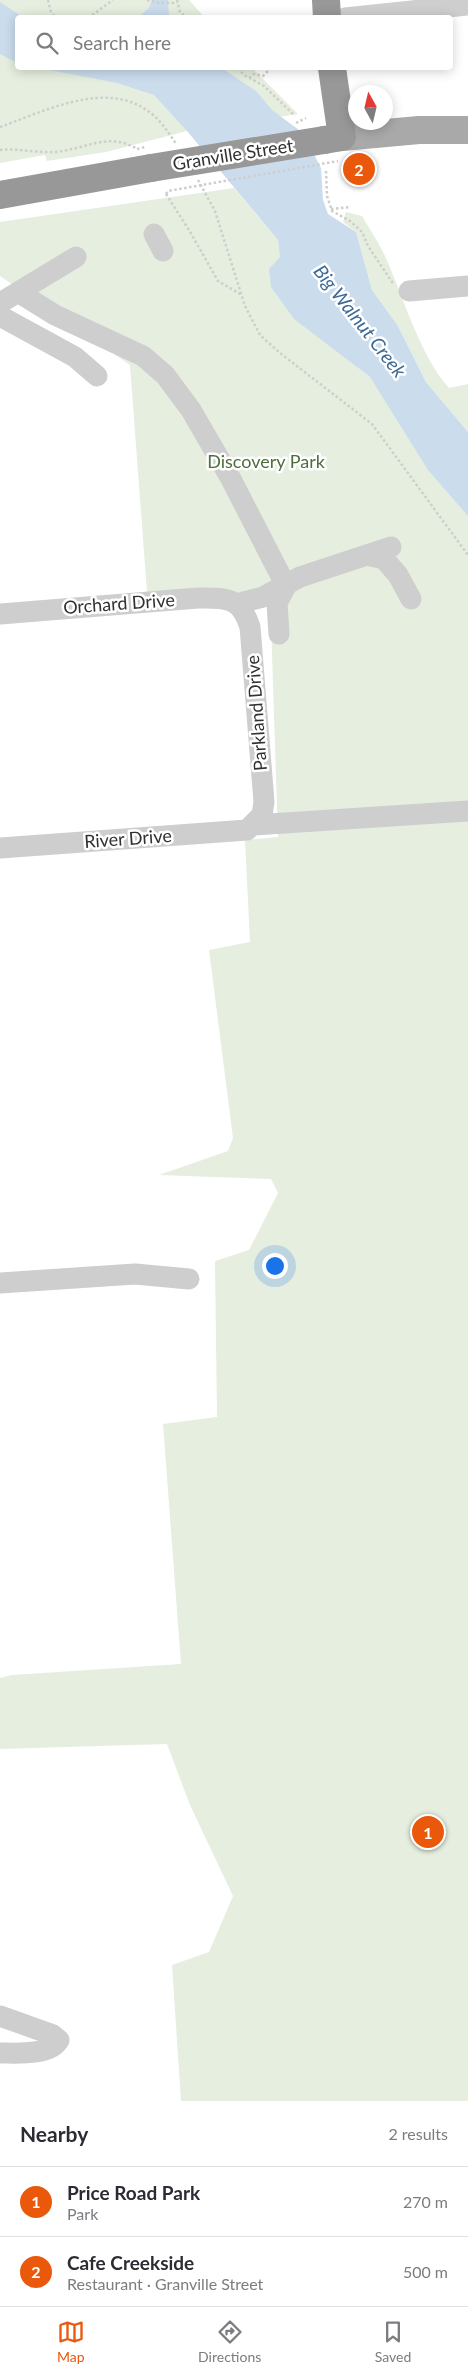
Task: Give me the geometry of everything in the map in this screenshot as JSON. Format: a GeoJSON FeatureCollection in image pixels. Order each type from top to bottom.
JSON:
{"type":"FeatureCollection","features":[{"type":"Feature","properties":{"kind":"highway"},"geometry":{"type":"LineString","coordinates":[[326,0],[327,15]]}},
{"type":"Feature","properties":{"kind":"highway"},"geometry":{"type":"LineString","coordinates":[[332,70],[335,146]]}},
{"type":"Feature","properties":{"kind":"highway","name":"Granville Street"},"geometry":{"type":"LineString","coordinates":[[0,195],[144,158],[335,146]]}},
{"type":"Feature","properties":{"kind":"main road","name":"Granville Street"},"geometry":{"type":"LineString","coordinates":[[335,146],[419,130],[468,130]]}},
{"type":"Feature","properties":{"kind":"street"},"geometry":{"type":"LineString","coordinates":[[369,15],[458,4]]}},
{"type":"Feature","properties":{"kind":"street"},"geometry":{"type":"LineString","coordinates":[[9,298],[76,256]]}},
{"type":"Feature","properties":{"kind":"street"},"geometry":{"type":"LineString","coordinates":[[409,291],[468,286]]}},
{"type":"Feature","properties":{"kind":"street"},"geometry":{"type":"LineString","coordinates":[[9,298],[55,315],[143,356],[165,375],[192,410],[231,479],[286,586]]}},
{"type":"Feature","properties":{"kind":"street"},"geometry":{"type":"LineString","coordinates":[[0,316],[75,357],[97,376]]}},
{"type":"Feature","properties":{"kind":"street"},"geometry":{"type":"LineString","coordinates":[[236,604],[263,597],[300,577],[391,547]]}},
{"type":"Feature","properties":{"kind":"street"},"geometry":{"type":"LineString","coordinates":[[367,555],[384,559],[398,575],[411,599]]}},
{"type":"Feature","properties":{"kind":"street"},"geometry":{"type":"LineString","coordinates":[[279,634],[277,603],[286,586]]}},
{"type":"Feature","properties":{"kind":"street","name":"Orchard Drive"},"geometry":{"type":"LineString","coordinates":[[0,614],[198,598],[223,598],[236,604]]}},
{"type":"Feature","properties":{"kind":"street","name":"Parkland Drive"},"geometry":{"type":"LineString","coordinates":[[236,604],[245,611],[250,627],[255,678],[264,802],[262,815],[254,825]]}},
{"type":"Feature","properties":{"kind":"street","name":"River Drive"},"geometry":{"type":"LineString","coordinates":[[0,848],[238,831],[247,830],[254,825],[468,811]]}},
{"type":"Feature","properties":{"kind":"street"},"geometry":{"type":"LineString","coordinates":[[0,1283],[135,1274],[188,1279]]}},
{"type":"Feature","properties":{"kind":"street"},"geometry":{"type":"LineString","coordinates":[[0,2016],[53,2035],[59,2040],[54,2046],[42,2050],[25,2053],[0,2053]]}},
{"type":"Feature","properties":{"kind":"path"},"geometry":{"type":"LineString","coordinates":[[48,0],[54,15]]}},
{"type":"Feature","properties":{"kind":"path"},"geometry":{"type":"LineString","coordinates":[[93,15],[112,0]]}},
{"type":"Feature","properties":{"kind":"path"},"geometry":{"type":"LineString","coordinates":[[148,1],[175,2],[184,15]]}},
{"type":"Feature","properties":{"kind":"path"},"geometry":{"type":"LineString","coordinates":[[240,70],[249,78],[264,86],[295,116]]}},
{"type":"Feature","properties":{"kind":"path"},"geometry":{"type":"LineString","coordinates":[[249,78],[254,74],[263,76],[269,70]]}},
{"type":"Feature","properties":{"kind":"path"},"geometry":{"type":"LineString","coordinates":[[0,127],[82,100],[115,99],[129,101],[146,109],[167,131],[178,147]]}},
{"type":"Feature","properties":{"kind":"path"},"geometry":{"type":"LineString","coordinates":[[0,150],[55,152],[75,150],[103,141],[115,141],[125,142],[144,158]]}},
{"type":"Feature","properties":{"kind":"path"},"geometry":{"type":"LineString","coordinates":[[242,295],[218,281],[166,194],[168,191],[335,146]]}},
{"type":"Feature","properties":{"kind":"path"},"geometry":{"type":"LineString","coordinates":[[326,171],[327,196],[331,209],[340,216],[350,220],[362,232],[368,246],[398,292],[409,291]]}},
{"type":"Feature","properties":{"kind":"path"},"geometry":{"type":"LineString","coordinates":[[193,172],[215,211],[252,322],[269,344],[372,424],[468,555]]}},
{"type":"Feature","properties":{"kind":"path"},"geometry":{"type":"LineString","coordinates":[[331,209],[350,207]]}},
{"type":"Feature","properties":{"kind":"green space"},"geometry":{"type":"Polygon","coordinates":[[[0,0],[189,0],[202,15],[15,15],[15,70],[254,70],[298,114],[187,131],[106,152],[47,161],[45,155],[0,163],[0,0]]]}},
{"type":"Feature","properties":{"kind":"green space","name":"Discovery Park"},"geometry":{"type":"Polygon","coordinates":[[[234,188],[278,240],[280,254],[358,368],[370,377],[468,502],[468,2101],[181,2101],[172,1965],[209,1952],[233,1896],[190,1805],[167,1744],[0,1749],[0,1678],[12,1675],[181,1664],[163,1424],[217,1417],[215,1261],[249,1250],[278,1193],[271,1179],[159,1175],[228,1151],[233,1138],[209,950],[250,942],[245,840],[278,837],[270,592],[147,592],[130,365],[0,276],[0,222],[234,188]]]}},
{"type":"Feature","properties":{"kind":"green space"},"geometry":{"type":"Polygon","coordinates":[[[346,212],[362,216],[380,246],[421,343],[439,375],[449,388],[468,384],[468,432],[426,382],[398,326],[372,290],[356,232],[343,222],[346,212]]]}},
{"type":"Feature","properties":{"kind":"water"},"geometry":{"type":"Polygon","coordinates":[[[152,0],[168,0],[169,15],[140,15],[149,8],[152,0]]]}},
{"type":"Feature","properties":{"kind":"water"},"geometry":{"type":"Polygon","coordinates":[[[0,2],[20,15],[15,15],[15,62],[0,54],[0,2]]]}},
{"type":"Feature","properties":{"kind":"water","name":"Big Walnut Creek"},"geometry":{"type":"Polygon","coordinates":[[[49,70],[225,70],[257,92],[272,110],[303,133],[321,168],[323,200],[328,214],[356,232],[372,290],[398,326],[426,382],[468,432],[468,516],[428,470],[370,377],[294,319],[271,287],[269,269],[280,257],[278,240],[187,131],[154,95],[117,83],[49,70]]]}},
{"type":"Feature","properties":{"kind":"place","name":"Cafe Creekside"},"geometry":{"type":"Point","coordinates":[359,169]}},
{"type":"Feature","properties":{"kind":"place","name":"Price Road Park"},"geometry":{"type":"Point","coordinates":[428,1832]}}]}
